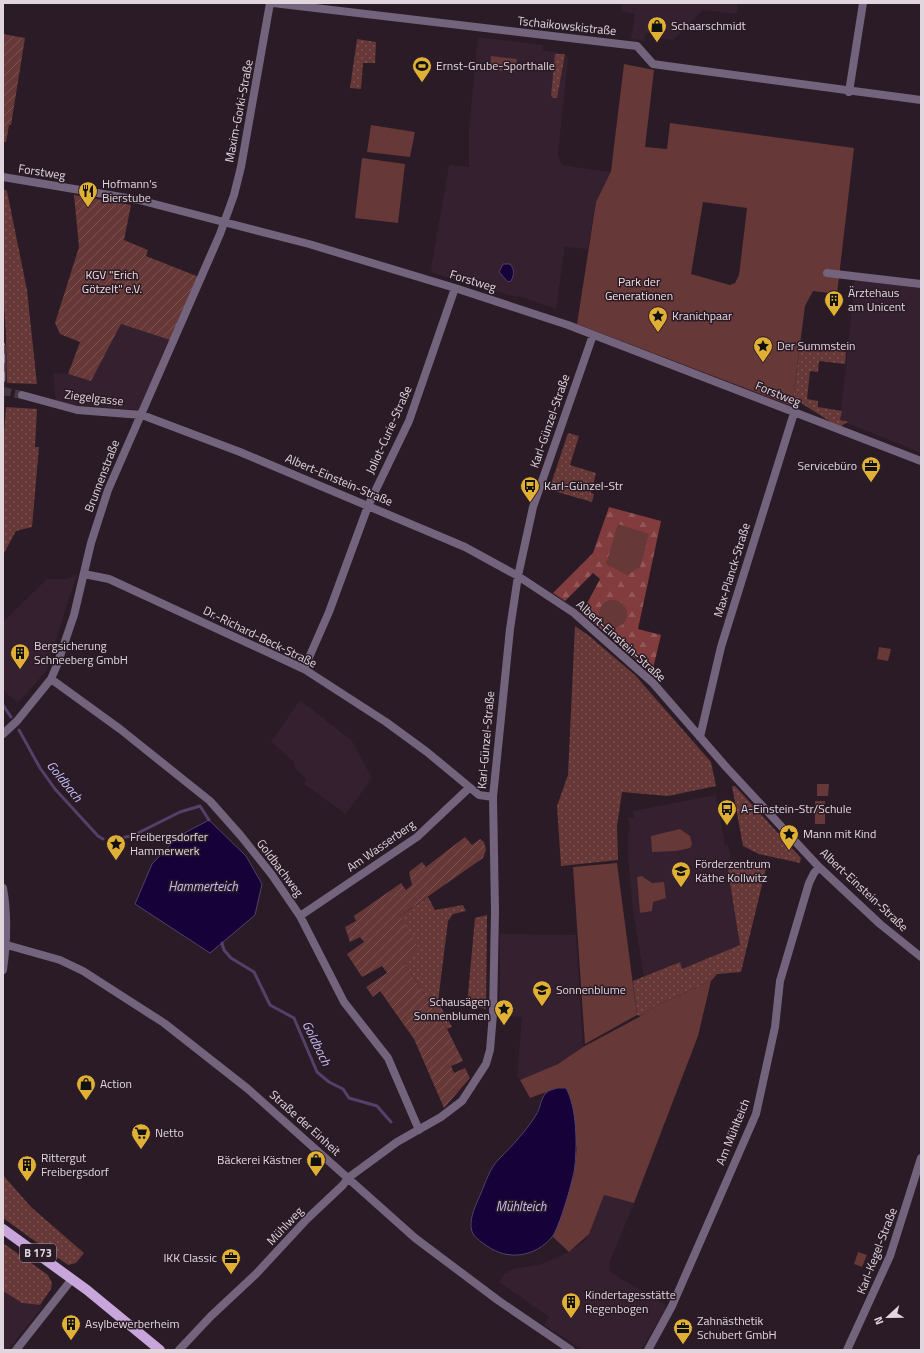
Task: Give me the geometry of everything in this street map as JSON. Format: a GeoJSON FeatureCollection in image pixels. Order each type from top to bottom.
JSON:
{"type":"FeatureCollection","features":[{"type":"Feature","properties":{"kind":"main road","name":"B 173"},"geometry":{"type":"LineString","coordinates":[[3,1229],[72,1279],[160,1350]]}},
{"type":"Feature","properties":{"kind":"street","name":"Maxim-Gorki-Straße"},"geometry":{"type":"LineString","coordinates":[[224,222],[234,195],[241,167],[270,3]]}},
{"type":"Feature","properties":{"kind":"street","name":"Tschaikowskistraße"},"geometry":{"type":"LineString","coordinates":[[273,3],[638,46],[653,64],[849,92],[921,100]]}},
{"type":"Feature","properties":{"kind":"street"},"geometry":{"type":"LineString","coordinates":[[849,92],[863,3]]}},
{"type":"Feature","properties":{"kind":"street","name":"Forstweg"},"geometry":{"type":"LineString","coordinates":[[3,177],[14,180],[113,194],[309,244],[455,288],[593,335],[921,461]]}},
{"type":"Feature","properties":{"kind":"street","name":"Brunnenstraße"},"geometry":{"type":"LineString","coordinates":[[3,734],[17,721],[51,680],[67,640],[100,510],[118,465],[142,415],[184,319],[224,222]]}},
{"type":"Feature","properties":{"kind":"street"},"geometry":{"type":"LineString","coordinates":[[827,273],[921,284]]}},
{"type":"Feature","properties":{"kind":"street","name":"Joliot-Curie-Straße"},"geometry":{"type":"LineString","coordinates":[[304,669],[330,612],[368,506],[409,421],[455,288]]}},
{"type":"Feature","properties":{"kind":"street","name":"Karl-Günzel-Straße"},"geometry":{"type":"LineString","coordinates":[[419,1130],[441,1117],[462,1101],[486,1064],[490,1050],[493,1014],[495,911],[493,797],[503,685],[518,576],[533,507],[593,335]]}},
{"type":"Feature","properties":{"kind":"street","name":"Ziegelgasse"},"geometry":{"type":"LineString","coordinates":[[22,395],[77,410],[142,415]]}},
{"type":"Feature","properties":{"kind":"street","name":"Max-Planck-Straße"},"geometry":{"type":"LineString","coordinates":[[700,736],[721,646],[794,413]]}},
{"type":"Feature","properties":{"kind":"street","name":"Albert-Einstein-Straße"},"geometry":{"type":"LineString","coordinates":[[142,415],[240,452],[465,547],[518,576],[592,628],[653,683],[727,768],[819,867],[880,924],[921,957]]}},
{"type":"Feature","properties":{"kind":"street","name":"Dr.-Richard-Beck-Straße"},"geometry":{"type":"LineString","coordinates":[[84,574],[109,579],[304,669],[386,722],[427,752],[479,795],[493,797]]}},
{"type":"Feature","properties":{"kind":"street","name":"Goldbachweg"},"geometry":{"type":"LineString","coordinates":[[51,680],[120,729],[210,801],[272,875],[300,916],[344,1002],[388,1058],[419,1130]]}},
{"type":"Feature","properties":{"kind":"street","name":"Am Wasserberg"},"geometry":{"type":"LineString","coordinates":[[300,916],[417,836],[469,788]]}},
{"type":"Feature","properties":{"kind":"street","name":"Am Mühlteich"},"geometry":{"type":"LineString","coordinates":[[648,1350],[672,1306],[756,1114],[775,1026],[780,981],[809,883],[819,867]]}},
{"type":"Feature","properties":{"kind":"street"},"geometry":{"type":"LineString","coordinates":[[3,888],[7,909],[6,945],[3,970]]}},
{"type":"Feature","properties":{"kind":"street","name":"Straße der Einheit"},"geometry":{"type":"LineString","coordinates":[[6,945],[60,960],[83,971],[135,1003],[225,1069],[415,1238],[499,1301],[571,1350]]}},
{"type":"Feature","properties":{"kind":"street","name":"Mühlweg"},"geometry":{"type":"LineString","coordinates":[[179,1350],[211,1316],[256,1274],[307,1219],[343,1185],[348,1178],[398,1142],[419,1130]]}},
{"type":"Feature","properties":{"kind":"street","name":"Karl-Kegel-Straße"},"geometry":{"type":"LineString","coordinates":[[847,1350],[890,1256],[919,1173],[921,1158]]}},
{"type":"Feature","properties":{"kind":"street"},"geometry":{"type":"LineString","coordinates":[[16,1350],[72,1279]]}},
{"type":"Feature","properties":{"kind":"shaded area"},"geometry":{"type":"Polygon","coordinates":[[[622,3],[738,3],[737,14],[703,10],[673,40],[657,38],[656,35],[646,33],[644,41],[631,39],[635,14],[621,11],[622,3]]]}},
{"type":"Feature","properties":{"kind":"shaded area"},"geometry":{"type":"Polygon","coordinates":[[[478,37],[543,45],[543,50],[565,54],[568,59],[558,155],[562,165],[610,172],[596,202],[588,249],[565,247],[556,309],[519,296],[516,297],[433,273],[431,269],[449,165],[469,167],[469,126],[478,37]]]}},
{"type":"Feature","properties":{"kind":"shaded area"},"geometry":{"type":"Polygon","coordinates":[[[855,279],[921,286],[921,453],[840,420],[855,279]]]}},
{"type":"Feature","properties":{"kind":"shaded area"},"geometry":{"type":"Polygon","coordinates":[[[3,293],[7,370],[3,445],[3,293]]]}},
{"type":"Feature","properties":{"kind":"shaded area"},"geometry":{"type":"Polygon","coordinates":[[[121,324],[170,340],[139,410],[56,404],[53,373],[68,374],[91,381],[121,324]]]}},
{"type":"Feature","properties":{"kind":"shaded area"},"geometry":{"type":"Polygon","coordinates":[[[77,574],[46,671],[18,703],[3,690],[3,622],[47,579],[68,579],[77,574]]]}},
{"type":"Feature","properties":{"kind":"shaded area"},"geometry":{"type":"Polygon","coordinates":[[[300,700],[352,741],[372,778],[346,814],[304,784],[306,778],[296,770],[293,761],[271,742],[300,700]]]}},
{"type":"Feature","properties":{"kind":"shaded area","name":"Förderzentrum Käthe Kollwitz"},"geometry":{"type":"Polygon","coordinates":[[[716,795],[725,845],[728,845],[732,864],[728,864],[740,945],[682,969],[679,962],[644,977],[633,911],[628,858],[628,833],[630,829],[628,818],[634,817],[633,811],[716,795]]]}},
{"type":"Feature","properties":{"kind":"shaded area","name":"Sonnenblume"},"geometry":{"type":"Polygon","coordinates":[[[500,934],[576,935],[583,1047],[558,1064],[520,1080],[517,1076],[522,1017],[506,1016],[500,999],[500,934]]]}},
{"type":"Feature","properties":{"kind":"shaded area"},"geometry":{"type":"Polygon","coordinates":[[[604,1195],[634,1203],[609,1264],[610,1272],[665,1305],[665,1310],[641,1350],[583,1350],[544,1325],[549,1317],[499,1282],[504,1274],[513,1269],[542,1264],[569,1252],[586,1240],[604,1195]]]}},
{"type":"Feature","properties":{"kind":"shaded area"},"geometry":{"type":"Polygon","coordinates":[[[3,1291],[22,1303],[43,1306],[8,1350],[3,1350],[3,1291]]]}},
{"type":"Feature","properties":{"kind":"green space"},"geometry":{"type":"Polygon","coordinates":[[[3,34],[25,38],[11,125],[9,125],[6,142],[3,142],[3,34]]]}},
{"type":"Feature","properties":{"kind":"green space"},"geometry":{"type":"Polygon","coordinates":[[[357,39],[376,42],[375,63],[363,63],[361,89],[350,88],[357,39]]]}},
{"type":"Feature","properties":{"kind":"green space"},"geometry":{"type":"Polygon","coordinates":[[[555,54],[565,54],[557,98],[551,96],[555,54]]]}},
{"type":"Feature","properties":{"kind":"green space"},"geometry":{"type":"Polygon","coordinates":[[[491,56],[517,59],[515,72],[490,70],[491,56]]]}},
{"type":"Feature","properties":{"kind":"green space","name":"Park der Generationen"},"geometry":{"type":"Polygon","coordinates":[[[624,64],[654,70],[645,147],[667,149],[670,123],[854,148],[837,294],[813,291],[805,306],[792,406],[577,324],[596,202],[611,171],[624,64]],[[703,202],[691,274],[730,285],[735,283],[739,275],[747,208],[703,202]]]}},
{"type":"Feature","properties":{"kind":"green space"},"geometry":{"type":"Polygon","coordinates":[[[371,125],[415,132],[410,157],[367,152],[371,125]]]}},
{"type":"Feature","properties":{"kind":"green space"},"geometry":{"type":"Polygon","coordinates":[[[362,158],[405,164],[398,223],[355,218],[362,158]]]}},
{"type":"Feature","properties":{"kind":"green space"},"geometry":{"type":"Polygon","coordinates":[[[3,189],[7,191],[27,290],[37,384],[7,383],[3,293],[3,189]]]}},
{"type":"Feature","properties":{"kind":"green space","name":"KGV \"Erich Götzelt\" e.V."},"geometry":{"type":"Polygon","coordinates":[[[74,195],[131,205],[124,240],[148,250],[146,256],[199,277],[170,340],[121,324],[91,381],[68,374],[80,342],[60,334],[55,323],[79,247],[74,195]]]}},
{"type":"Feature","properties":{"kind":"green space"},"geometry":{"type":"Polygon","coordinates":[[[800,346],[846,352],[845,364],[819,361],[818,372],[810,371],[807,399],[818,401],[818,407],[842,411],[840,420],[848,422],[841,426],[834,424],[793,398],[800,346]]]}},
{"type":"Feature","properties":{"kind":"green space"},"geometry":{"type":"Polygon","coordinates":[[[6,407],[37,409],[35,447],[39,447],[32,527],[16,531],[3,555],[3,445],[6,407]]]}},
{"type":"Feature","properties":{"kind":"green space"},"geometry":{"type":"Polygon","coordinates":[[[568,433],[579,436],[570,465],[596,473],[591,493],[594,494],[592,502],[554,491],[555,486],[551,484],[568,433]]]}},
{"type":"Feature","properties":{"kind":"green space"},"geometry":{"type":"Polygon","coordinates":[[[609,507],[661,521],[638,629],[661,635],[652,673],[582,613],[600,579],[593,573],[565,601],[553,593],[593,553],[609,507]]]}},
{"type":"Feature","properties":{"kind":"green space"},"geometry":{"type":"Polygon","coordinates":[[[618,524],[649,534],[640,567],[627,575],[606,564],[618,524]]]}},
{"type":"Feature","properties":{"kind":"green space"},"geometry":{"type":"Polygon","coordinates":[[[613,600],[623,604],[627,614],[623,624],[613,628],[603,624],[599,614],[603,604],[613,600]]]}},
{"type":"Feature","properties":{"kind":"green space"},"geometry":{"type":"Polygon","coordinates":[[[575,626],[588,635],[635,675],[711,762],[716,786],[668,796],[622,792],[617,826],[618,860],[561,866],[557,806],[568,775],[575,626]]]}},
{"type":"Feature","properties":{"kind":"green space"},"geometry":{"type":"Polygon","coordinates":[[[879,647],[891,649],[888,661],[877,659],[879,647]]]}},
{"type":"Feature","properties":{"kind":"green space"},"geometry":{"type":"Polygon","coordinates":[[[817,784],[829,784],[828,796],[817,796],[817,784]]]}},
{"type":"Feature","properties":{"kind":"green space"},"geometry":{"type":"Polygon","coordinates":[[[732,786],[735,786],[801,858],[800,863],[759,854],[743,846],[732,786]]]}},
{"type":"Feature","properties":{"kind":"green space"},"geometry":{"type":"Polygon","coordinates":[[[815,801],[825,801],[825,824],[815,824],[815,801]]]}},
{"type":"Feature","properties":{"kind":"green space"},"geometry":{"type":"Polygon","coordinates":[[[680,829],[690,836],[692,844],[690,848],[676,851],[652,852],[651,836],[680,829]]]}},
{"type":"Feature","properties":{"kind":"green space"},"geometry":{"type":"Polygon","coordinates":[[[465,837],[472,845],[480,839],[484,842],[486,850],[483,858],[400,916],[420,950],[403,961],[447,1029],[463,1061],[451,1066],[454,1073],[465,1068],[470,1078],[444,1108],[414,1039],[380,991],[373,997],[366,987],[387,973],[382,966],[362,977],[347,954],[364,942],[360,937],[350,942],[345,927],[356,921],[354,916],[401,883],[406,890],[412,885],[409,872],[422,862],[426,867],[465,837]]]}},
{"type":"Feature","properties":{"kind":"green space"},"geometry":{"type":"Polygon","coordinates":[[[751,862],[767,864],[741,972],[717,974],[711,981],[655,1006],[641,1016],[637,1015],[633,981],[680,962],[682,969],[740,945],[727,864],[751,862]]]}},
{"type":"Feature","properties":{"kind":"green space"},"geometry":{"type":"Polygon","coordinates":[[[617,863],[637,1015],[585,1044],[573,867],[617,863]]]}},
{"type":"Feature","properties":{"kind":"green space"},"geometry":{"type":"Polygon","coordinates":[[[642,876],[652,883],[664,882],[666,898],[653,902],[652,911],[640,913],[637,877],[642,876]]]}},
{"type":"Feature","properties":{"kind":"green space"},"geometry":{"type":"Polygon","coordinates":[[[428,897],[435,910],[463,905],[466,911],[453,914],[448,921],[438,1002],[452,1027],[447,1029],[403,961],[400,916],[428,897]]]}},
{"type":"Feature","properties":{"kind":"green space"},"geometry":{"type":"Polygon","coordinates":[[[487,915],[486,1009],[467,1005],[475,918],[487,915]]]}},
{"type":"Feature","properties":{"kind":"green space"},"geometry":{"type":"Polygon","coordinates":[[[711,981],[698,1036],[634,1203],[604,1195],[589,1234],[569,1252],[553,1237],[574,1175],[577,1148],[557,1088],[530,1098],[520,1080],[558,1064],[583,1047],[641,1016],[655,1006],[711,981]]]}},
{"type":"Feature","properties":{"kind":"green space"},"geometry":{"type":"Polygon","coordinates":[[[3,1175],[31,1207],[84,1253],[76,1263],[68,1265],[3,1218],[3,1175]]]}},
{"type":"Feature","properties":{"kind":"green space"},"geometry":{"type":"Polygon","coordinates":[[[3,1243],[48,1275],[52,1283],[51,1289],[40,1305],[22,1303],[3,1291],[3,1243]]]}},
{"type":"Feature","properties":{"kind":"green space"},"geometry":{"type":"Polygon","coordinates":[[[858,1252],[867,1255],[862,1267],[854,1264],[858,1252]]]}},
{"type":"Feature","properties":{"kind":"water"},"geometry":{"type":"Polygon","coordinates":[[[503,264],[510,264],[513,268],[511,281],[508,282],[499,272],[503,264]]]}},
{"type":"Feature","properties":{"kind":"water","name":"Hammerteich"},"geometry":{"type":"Polygon","coordinates":[[[209,820],[246,856],[262,884],[255,915],[210,953],[135,904],[152,864],[179,836],[209,820]]]}},
{"type":"Feature","properties":{"kind":"water","name":"Mühlteich"},"geometry":{"type":"Polygon","coordinates":[[[557,1088],[566,1088],[570,1096],[574,1115],[576,1146],[572,1181],[566,1203],[555,1232],[545,1244],[530,1253],[512,1255],[495,1251],[474,1236],[471,1229],[473,1213],[493,1166],[519,1138],[532,1121],[538,1112],[544,1095],[557,1088]]]}},
{"type":"Feature","properties":{"kind":"waterway","name":"Goldbach"},"geometry":{"type":"LineString","coordinates":[[3,705],[11,717]]}},
{"type":"Feature","properties":{"kind":"waterway","name":"Goldbach"},"geometry":{"type":"LineString","coordinates":[[19,730],[40,768],[55,789],[98,836],[103,839]]}},
{"type":"Feature","properties":{"kind":"waterway","name":"Goldbach"},"geometry":{"type":"LineString","coordinates":[[125,837],[132,836],[180,812],[200,806],[209,820]]}},
{"type":"Feature","properties":{"kind":"waterway","name":"Goldbach"},"geometry":{"type":"LineString","coordinates":[[222,943],[224,950],[231,958],[254,972],[270,1005],[294,1018],[317,1072],[329,1082],[343,1089],[349,1098],[377,1106],[391,1122]]}},
{"type":"Feature","properties":{"kind":"tunnel"},"geometry":{"type":"LineString","coordinates":[[3,391],[22,395]]}},
{"type":"Feature","properties":{"kind":"railway"},"geometry":{"type":"LineString","coordinates":[[3,345],[3,380]]}},
{"type":"Feature","properties":{"kind":"place","name":"Schaarschmidt"},"geometry":{"type":"Point","coordinates":[657,43]}},
{"type":"Feature","properties":{"kind":"place","name":"Ernst-Grube-Sporthalle"},"geometry":{"type":"Point","coordinates":[422,83]}},
{"type":"Feature","properties":{"kind":"place","name":"Hofmann's Bierstube"},"geometry":{"type":"Point","coordinates":[88,208]}},
{"type":"Feature","properties":{"kind":"place","name":"Ärztehaus am Unicent"},"geometry":{"type":"Point","coordinates":[834,317]}},
{"type":"Feature","properties":{"kind":"place","name":"Kranichpaar"},"geometry":{"type":"Point","coordinates":[658,333]}},
{"type":"Feature","properties":{"kind":"place","name":"Der Summstein"},"geometry":{"type":"Point","coordinates":[763,363]}},
{"type":"Feature","properties":{"kind":"place","name":"Servicebüro"},"geometry":{"type":"Point","coordinates":[871,483]}},
{"type":"Feature","properties":{"kind":"place","name":"Karl-Günzel-Str"},"geometry":{"type":"Point","coordinates":[530,503]}},
{"type":"Feature","properties":{"kind":"place","name":"Bergsicherung Schneeberg GmbH"},"geometry":{"type":"Point","coordinates":[20,670]}},
{"type":"Feature","properties":{"kind":"place","name":"A-Einstein-Str/Schule"},"geometry":{"type":"Point","coordinates":[727,826]}},
{"type":"Feature","properties":{"kind":"place","name":"Mann mit Kind"},"geometry":{"type":"Point","coordinates":[789,851]}},
{"type":"Feature","properties":{"kind":"place","name":"Freibergsdorfer Hammerwerk"},"geometry":{"type":"Point","coordinates":[116,861]}},
{"type":"Feature","properties":{"kind":"place","name":"Förderzentrum Käthe Kollwitz"},"geometry":{"type":"Point","coordinates":[681,888]}},
{"type":"Feature","properties":{"kind":"place","name":"Sonnenblume"},"geometry":{"type":"Point","coordinates":[542,1007]}},
{"type":"Feature","properties":{"kind":"place","name":"Schausägen Sonnenblumen"},"geometry":{"type":"Point","coordinates":[504,1026]}},
{"type":"Feature","properties":{"kind":"place","name":"Action"},"geometry":{"type":"Point","coordinates":[86,1101]}},
{"type":"Feature","properties":{"kind":"place","name":"Netto"},"geometry":{"type":"Point","coordinates":[141,1150]}},
{"type":"Feature","properties":{"kind":"place","name":"Bäckerei Kästner"},"geometry":{"type":"Point","coordinates":[316,1177]}},
{"type":"Feature","properties":{"kind":"place","name":"Rittergut Freibergsdorf"},"geometry":{"type":"Point","coordinates":[27,1182]}},
{"type":"Feature","properties":{"kind":"place","name":"IKK Classic"},"geometry":{"type":"Point","coordinates":[231,1275]}},
{"type":"Feature","properties":{"kind":"place","name":"Kindertagesstätte Regenbogen"},"geometry":{"type":"Point","coordinates":[571,1319]}},
{"type":"Feature","properties":{"kind":"place","name":"Asylbewerberheim"},"geometry":{"type":"Point","coordinates":[71,1341]}},
{"type":"Feature","properties":{"kind":"place","name":"Zahnästhetik Schubert GmbH"},"geometry":{"type":"Point","coordinates":[683,1345]}}]}
